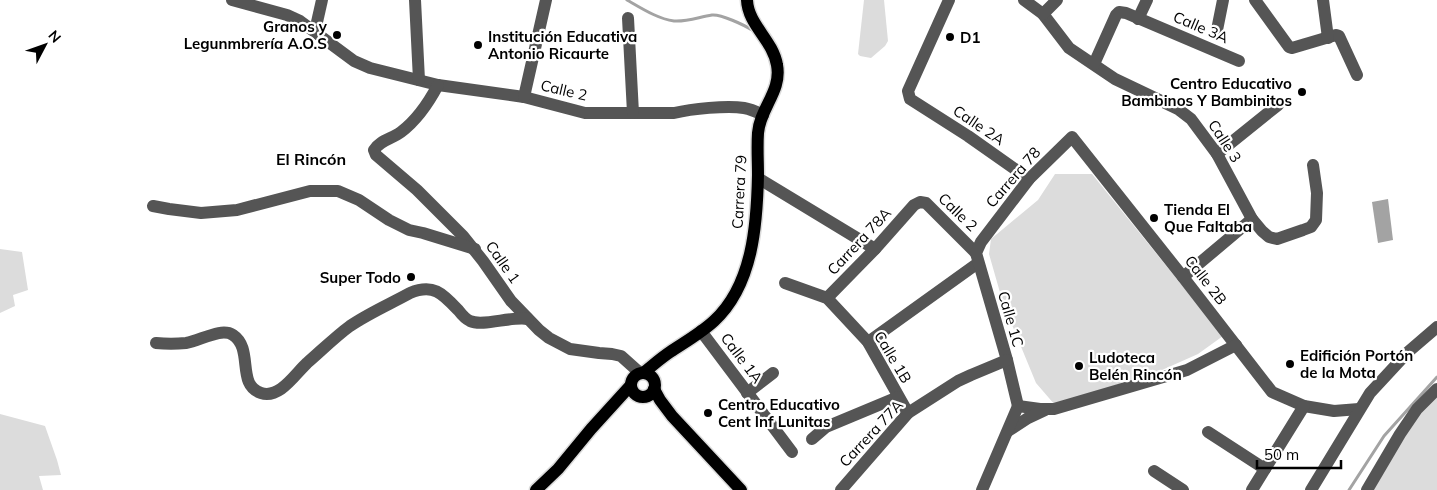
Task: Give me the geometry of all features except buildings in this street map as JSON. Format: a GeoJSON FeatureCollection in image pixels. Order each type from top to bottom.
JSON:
{"type":"FeatureCollection","features":[{"type":"Feature","properties":{"kind":"main road","name":"Carrera 79"},"geometry":{"type":"LineString","coordinates":[[642,384],[659,360],[714,322],[724,311],[745,269],[753,237],[758,178],[758,133],[762,115],[777,84],[777,64],[773,52],[750,15],[747,0]]}},
{"type":"Feature","properties":{"kind":"main road"},"geometry":{"type":"LineString","coordinates":[[536,490],[563,464],[591,428],[615,403],[642,384]]}},
{"type":"Feature","properties":{"kind":"main road","name":"Calle 1"},"geometry":{"type":"LineString","coordinates":[[642,384],[660,400],[672,416],[741,490]]}},
{"type":"Feature","properties":{"kind":"street"},"geometry":{"type":"LineString","coordinates":[[232,0],[287,15],[315,31],[322,0]]}},
{"type":"Feature","properties":{"kind":"street"},"geometry":{"type":"LineString","coordinates":[[415,0],[419,80]]}},
{"type":"Feature","properties":{"kind":"street"},"geometry":{"type":"LineString","coordinates":[[524,98],[546,0]]}},
{"type":"Feature","properties":{"kind":"street","name":"Calle 2A"},"geometry":{"type":"LineString","coordinates":[[949,0],[908,91],[910,99],[968,136],[1029,179]]}},
{"type":"Feature","properties":{"kind":"street","name":"Calle 3"},"geometry":{"type":"LineString","coordinates":[[1024,0],[1043,14],[1070,48],[1115,79],[1178,109],[1191,119],[1217,154],[1252,219],[1269,237],[1277,239],[1289,235],[1311,227],[1316,220],[1317,193],[1312,166]]}},
{"type":"Feature","properties":{"kind":"street"},"geometry":{"type":"LineString","coordinates":[[1043,14],[1057,0]]}},
{"type":"Feature","properties":{"kind":"street"},"geometry":{"type":"LineString","coordinates":[[1138,18],[1147,0]]}},
{"type":"Feature","properties":{"kind":"street"},"geometry":{"type":"LineString","coordinates":[[1217,30],[1223,0]]}},
{"type":"Feature","properties":{"kind":"street"},"geometry":{"type":"LineString","coordinates":[[1255,0],[1287,45],[1292,48],[1334,37]]}},
{"type":"Feature","properties":{"kind":"street"},"geometry":{"type":"LineString","coordinates":[[1323,0],[1334,37],[1357,75]]}},
{"type":"Feature","properties":{"kind":"street","name":"Calle 3A"},"geometry":{"type":"LineString","coordinates":[[1094,64],[1119,12],[1126,13],[1239,61]]}},
{"type":"Feature","properties":{"kind":"street"},"geometry":{"type":"LineString","coordinates":[[628,18],[634,113]]}},
{"type":"Feature","properties":{"kind":"street","name":"Calle 2"},"geometry":{"type":"LineString","coordinates":[[315,31],[342,53],[370,68],[438,84],[524,98],[585,113],[674,112],[736,107],[746,108],[762,115]]}},
{"type":"Feature","properties":{"kind":"street","name":"Calle 1"},"geometry":{"type":"LineString","coordinates":[[438,84],[432,96],[409,125],[401,132],[376,146],[374,152],[378,158],[417,190],[475,249],[505,294],[539,330],[563,346],[621,356],[642,384]]}},
{"type":"Feature","properties":{"kind":"street"},"geometry":{"type":"LineString","coordinates":[[1217,154],[1278,105]]}},
{"type":"Feature","properties":{"kind":"street","name":"Carrera 78"},"geometry":{"type":"LineString","coordinates":[[868,342],[978,252],[1029,179],[1072,137]]}},
{"type":"Feature","properties":{"kind":"street","name":"Calle 2B"},"geometry":{"type":"LineString","coordinates":[[1072,137],[1184,277],[1272,392],[1304,406],[1334,411],[1359,409]]}},
{"type":"Feature","properties":{"kind":"street"},"geometry":{"type":"LineString","coordinates":[[758,178],[875,249]]}},
{"type":"Feature","properties":{"kind":"street"},"geometry":{"type":"LineString","coordinates":[[153,206],[201,213],[237,210],[310,191],[338,191],[359,200],[389,220],[409,230],[475,249]]}},
{"type":"Feature","properties":{"kind":"street","name":"Calle 2"},"geometry":{"type":"LineString","coordinates":[[914,205],[920,202],[926,203],[978,252]]}},
{"type":"Feature","properties":{"kind":"street","name":"Carrera 78A"},"geometry":{"type":"LineString","coordinates":[[827,298],[875,249],[914,205]]}},
{"type":"Feature","properties":{"kind":"street"},"geometry":{"type":"LineString","coordinates":[[1184,277],[1252,219]]}},
{"type":"Feature","properties":{"kind":"street","name":"Calle 1C"},"geometry":{"type":"LineString","coordinates":[[978,252],[1018,406]]}},
{"type":"Feature","properties":{"kind":"street"},"geometry":{"type":"LineString","coordinates":[[785,283],[827,298]]}},
{"type":"Feature","properties":{"kind":"street"},"geometry":{"type":"LineString","coordinates":[[156,343],[184,343],[221,332],[228,333],[236,337],[241,343],[249,384],[260,393],[267,394],[282,388],[350,326],[419,289],[434,290],[441,293],[466,318],[475,323],[514,318],[528,320]]}},
{"type":"Feature","properties":{"kind":"street","name":"Calle 1B"},"geometry":{"type":"LineString","coordinates":[[827,298],[868,342],[908,413]]}},
{"type":"Feature","properties":{"kind":"street"},"geometry":{"type":"LineString","coordinates":[[1311,490],[1370,393],[1408,352],[1437,327]]}},
{"type":"Feature","properties":{"kind":"street","name":"Calle 1A"},"geometry":{"type":"LineString","coordinates":[[701,331],[792,452]]}},
{"type":"Feature","properties":{"kind":"street"},"geometry":{"type":"LineString","coordinates":[[982,490],[1018,406],[1032,409],[1054,409],[1187,370],[1236,345]]}},
{"type":"Feature","properties":{"kind":"street","name":"Carrera 77A"},"geometry":{"type":"LineString","coordinates":[[841,490],[908,413],[958,381],[1007,360]]}},
{"type":"Feature","properties":{"kind":"street"},"geometry":{"type":"LineString","coordinates":[[747,393],[773,373]]}},
{"type":"Feature","properties":{"kind":"street"},"geometry":{"type":"LineString","coordinates":[[1367,490],[1417,409],[1437,389]]}},
{"type":"Feature","properties":{"kind":"street"},"geometry":{"type":"LineString","coordinates":[[812,439],[826,427],[898,397]]}},
{"type":"Feature","properties":{"kind":"street"},"geometry":{"type":"LineString","coordinates":[[1252,490],[1304,406]]}},
{"type":"Feature","properties":{"kind":"street"},"geometry":{"type":"LineString","coordinates":[[1007,432],[1028,418],[1047,409]]}},
{"type":"Feature","properties":{"kind":"street"},"geometry":{"type":"LineString","coordinates":[[1334,411],[1349,427]]}},
{"type":"Feature","properties":{"kind":"street"},"geometry":{"type":"LineString","coordinates":[[1208,432],[1265,469]]}},
{"type":"Feature","properties":{"kind":"street"},"geometry":{"type":"LineString","coordinates":[[1154,471],[1183,490]]}},
{"type":"Feature","properties":{"kind":"shaded area"},"geometry":{"type":"Polygon","coordinates":[[[864,0],[884,0],[888,41],[871,58],[858,54],[864,0]]]}},
{"type":"Feature","properties":{"kind":"shaded area"},"geometry":{"type":"Polygon","coordinates":[[[1055,174],[1092,174],[1223,336],[1198,354],[1162,370],[1055,405],[1036,383],[1003,303],[989,254],[991,239],[1038,200],[1055,174]]]}},
{"type":"Feature","properties":{"kind":"shaded area"},"geometry":{"type":"Polygon","coordinates":[[[1388,199],[1393,240],[1378,243],[1372,202],[1388,199]]]}},
{"type":"Feature","properties":{"kind":"shaded area"},"geometry":{"type":"Polygon","coordinates":[[[0,249],[22,252],[28,290],[13,295],[15,306],[0,313],[0,249]]]}},
{"type":"Feature","properties":{"kind":"shaded area"},"geometry":{"type":"Polygon","coordinates":[[[1437,389],[1437,490],[1367,490],[1437,389]]]}},
{"type":"Feature","properties":{"kind":"shaded area"},"geometry":{"type":"Polygon","coordinates":[[[0,414],[45,426],[61,475],[39,476],[43,490],[0,490],[0,414]]]}},
{"type":"Feature","properties":{"kind":"waterway"},"geometry":{"type":"LineString","coordinates":[[627,0],[650,13],[668,20],[684,21],[716,15],[732,20],[752,30]]}},
{"type":"Feature","properties":{"kind":"waterway"},"geometry":{"type":"LineString","coordinates":[[1349,490],[1384,436],[1437,377]]}},
{"type":"Feature","properties":{"kind":"place","name":"Granos y Legunmbrería A.O.S"},"geometry":{"type":"Point","coordinates":[337,35]}},
{"type":"Feature","properties":{"kind":"place","name":"D1"},"geometry":{"type":"Point","coordinates":[950,37]}},
{"type":"Feature","properties":{"kind":"place","name":"Institución Educativa Antonio Ricaurte"},"geometry":{"type":"Point","coordinates":[478,45]}},
{"type":"Feature","properties":{"kind":"place","name":"Centro Educativo Bambinos Y Bambinitos"},"geometry":{"type":"Point","coordinates":[1302,92]}},
{"type":"Feature","properties":{"kind":"place","name":"Tienda El Que Faltaba"},"geometry":{"type":"Point","coordinates":[1154,218]}},
{"type":"Feature","properties":{"kind":"place","name":"Super Todo"},"geometry":{"type":"Point","coordinates":[411,277]}},
{"type":"Feature","properties":{"kind":"place","name":"Edifición Portón de la Mota"},"geometry":{"type":"Point","coordinates":[1290,364]}},
{"type":"Feature","properties":{"kind":"place","name":"Ludoteca Belén Rincón"},"geometry":{"type":"Point","coordinates":[1079,366]}},
{"type":"Feature","properties":{"kind":"place","name":"Centro Educativo Cent Inf Lunitas"},"geometry":{"type":"Point","coordinates":[708,413]}},
{"type":"Feature","properties":{"kind":"district","name":"El Rincón"},"geometry":{"type":"Point","coordinates":[311,159]}}]}
